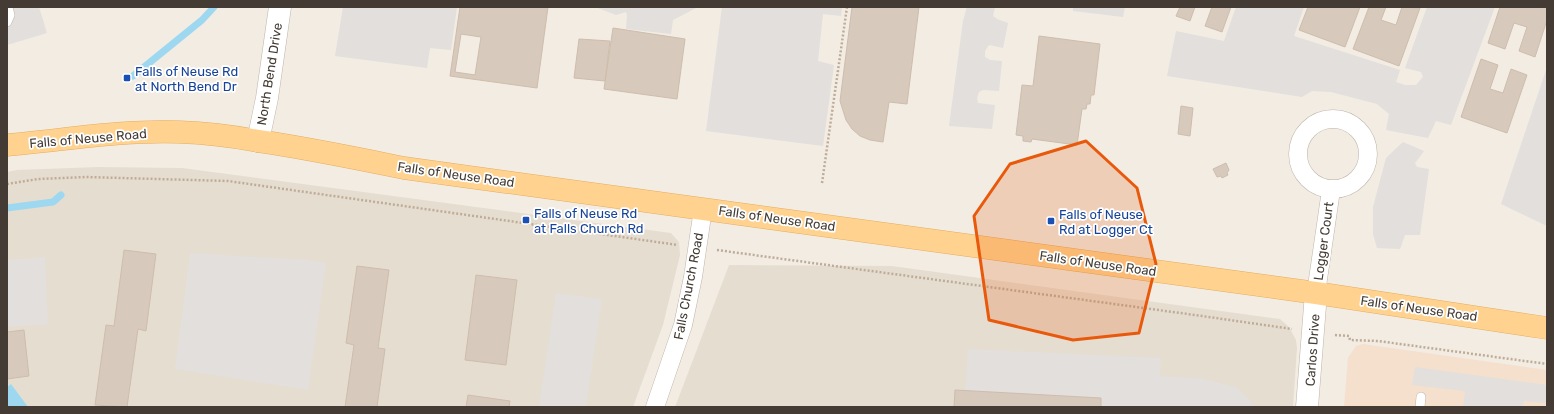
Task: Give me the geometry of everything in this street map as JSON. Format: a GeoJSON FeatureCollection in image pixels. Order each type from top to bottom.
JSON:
{"type":"FeatureCollection","features":[{"type":"Feature","properties":{"kind":"main road","name":"Falls of Neuse Road"},"geometry":{"type":"LineString","coordinates":[[7,145],[140,131],[219,134],[404,168],[1316,293],[1547,328]]}},
{"type":"Feature","properties":{"kind":"street","name":"North Bend Drive"},"geometry":{"type":"LineString","coordinates":[[258,141],[280,7]]}},
{"type":"Feature","properties":{"kind":"street","name":"Logger Court"},"geometry":{"type":"LineString","coordinates":[[1316,293],[1331,190]]}},
{"type":"Feature","properties":{"kind":"street","name":"Falls Church Road"},"geometry":{"type":"LineString","coordinates":[[655,407],[683,326],[693,277],[703,209]]}},
{"type":"Feature","properties":{"kind":"street","name":"Carlos Drive"},"geometry":{"type":"LineString","coordinates":[[1307,407],[1316,293]]}},
{"type":"Feature","properties":{"kind":"lane"},"geometry":{"type":"LineString","coordinates":[[7,22],[10,15],[8,7]]}},
{"type":"Feature","properties":{"kind":"lane"},"geometry":{"type":"LineString","coordinates":[[1420,407],[1421,397]]}},
{"type":"Feature","properties":{"kind":"path"},"geometry":{"type":"LineString","coordinates":[[822,184],[847,7]]}},
{"type":"Feature","properties":{"kind":"path"},"geometry":{"type":"LineString","coordinates":[[7,184],[38,179],[86,177],[228,181],[666,243]]}},
{"type":"Feature","properties":{"kind":"path"},"geometry":{"type":"LineString","coordinates":[[730,252],[1290,329]]}},
{"type":"Feature","properties":{"kind":"path"},"geometry":{"type":"LineString","coordinates":[[1349,336],[1350,340],[1378,341],[1547,364]]}},
{"type":"Feature","properties":{"kind":"highlighted area"},"geometry":{"type":"Polygon","coordinates":[[[1086,141],[1137,188],[1156,264],[1139,333],[1073,340],[989,320],[974,216],[1010,164],[1086,141]]]}},
{"type":"Feature","properties":{"kind":"shaded area"},"geometry":{"type":"Polygon","coordinates":[[[7,7],[39,7],[47,33],[7,45],[7,7]]]}},
{"type":"Feature","properties":{"kind":"shaded area"},"geometry":{"type":"Polygon","coordinates":[[[343,7],[457,7],[451,50],[430,48],[427,68],[335,56],[343,7]]]}},
{"type":"Feature","properties":{"kind":"shaded area"},"geometry":{"type":"Polygon","coordinates":[[[595,7],[698,7],[673,20],[671,34],[626,29],[626,12],[616,15],[595,7]]]}},
{"type":"Feature","properties":{"kind":"shaded area"},"geometry":{"type":"Polygon","coordinates":[[[722,7],[842,7],[841,16],[823,14],[818,61],[834,65],[823,146],[706,131],[722,7]]]}},
{"type":"Feature","properties":{"kind":"shaded area"},"geometry":{"type":"Polygon","coordinates":[[[967,7],[995,7],[993,16],[1008,23],[1003,48],[990,45],[985,51],[985,57],[990,60],[1002,61],[999,91],[983,90],[979,92],[977,98],[978,103],[995,105],[992,129],[949,126],[963,21],[967,7]]]}},
{"type":"Feature","properties":{"kind":"shaded area"},"geometry":{"type":"Polygon","coordinates":[[[1073,7],[1125,7],[1123,17],[1073,11],[1073,7]]]}},
{"type":"Feature","properties":{"kind":"shaded area"},"geometry":{"type":"Polygon","coordinates":[[[1236,7],[1304,7],[1294,36],[1400,70],[1396,82],[1405,85],[1416,85],[1423,77],[1421,72],[1405,68],[1427,7],[1495,7],[1451,125],[1436,121],[1428,138],[1386,130],[1389,114],[1377,104],[1331,92],[1312,91],[1302,97],[1167,76],[1176,31],[1224,41],[1236,7]]]}},
{"type":"Feature","properties":{"kind":"shaded area"},"geometry":{"type":"Polygon","coordinates":[[[1547,67],[1547,226],[1501,204],[1547,67]]]}},
{"type":"Feature","properties":{"kind":"shaded area"},"geometry":{"type":"Polygon","coordinates":[[[1403,142],[1424,151],[1415,163],[1417,167],[1429,169],[1420,235],[1405,235],[1400,249],[1377,248],[1373,234],[1373,207],[1386,158],[1403,142]]]}},
{"type":"Feature","properties":{"kind":"shaded area"},"geometry":{"type":"Polygon","coordinates":[[[98,167],[182,168],[671,233],[679,242],[680,255],[663,325],[633,407],[7,407],[7,172],[17,170],[98,167]]]}},
{"type":"Feature","properties":{"kind":"shaded area"},"geometry":{"type":"Polygon","coordinates":[[[190,253],[309,260],[326,263],[308,390],[175,369],[190,253]]]}},
{"type":"Feature","properties":{"kind":"shaded area"},"geometry":{"type":"Polygon","coordinates":[[[45,257],[48,324],[7,327],[7,260],[45,257]]]}},
{"type":"Feature","properties":{"kind":"shaded area"},"geometry":{"type":"Polygon","coordinates":[[[729,265],[892,266],[1280,319],[1289,327],[1296,340],[1297,348],[1293,407],[675,407],[729,265]]]}},
{"type":"Feature","properties":{"kind":"shaded area"},"geometry":{"type":"Polygon","coordinates":[[[556,293],[602,299],[586,407],[539,407],[556,293]]]}},
{"type":"Feature","properties":{"kind":"shaded area"},"geometry":{"type":"Polygon","coordinates":[[[1363,344],[1547,370],[1547,407],[1344,407],[1348,358],[1356,346],[1363,344]]]}},
{"type":"Feature","properties":{"kind":"shaded area"},"geometry":{"type":"Polygon","coordinates":[[[968,349],[1161,358],[1160,376],[1203,379],[1236,387],[1250,400],[1252,407],[964,407],[968,349]]]}},
{"type":"Feature","properties":{"kind":"shaded area"},"geometry":{"type":"Polygon","coordinates":[[[1415,367],[1547,385],[1547,403],[1524,401],[1522,407],[1463,407],[1465,391],[1412,385],[1415,367]]]}},
{"type":"Feature","properties":{"kind":"water"},"geometry":{"type":"Polygon","coordinates":[[[11,384],[28,407],[7,407],[7,387],[11,384]]]}},
{"type":"Feature","properties":{"kind":"building"},"geometry":{"type":"Polygon","coordinates":[[[460,7],[548,7],[537,88],[450,76],[460,7]],[[461,34],[455,72],[475,75],[481,37],[461,34]]]}},
{"type":"Feature","properties":{"kind":"building"},"geometry":{"type":"Polygon","coordinates":[[[852,7],[919,7],[907,104],[889,102],[883,142],[870,140],[860,136],[852,129],[846,120],[840,101],[852,7]]]}},
{"type":"Feature","properties":{"kind":"building"},"geometry":{"type":"Polygon","coordinates":[[[1180,7],[1195,7],[1190,21],[1176,16],[1180,7]]]}},
{"type":"Feature","properties":{"kind":"building"},"geometry":{"type":"Polygon","coordinates":[[[1212,7],[1231,7],[1222,32],[1205,26],[1212,7]]]}},
{"type":"Feature","properties":{"kind":"building"},"geometry":{"type":"Polygon","coordinates":[[[1308,7],[1360,7],[1345,47],[1299,30],[1308,7]]]}},
{"type":"Feature","properties":{"kind":"building"},"geometry":{"type":"Polygon","coordinates":[[[1369,7],[1386,7],[1381,20],[1396,25],[1402,7],[1420,8],[1399,66],[1353,49],[1369,7]]]}},
{"type":"Feature","properties":{"kind":"building"},"geometry":{"type":"Polygon","coordinates":[[[1500,7],[1547,7],[1547,20],[1535,57],[1519,51],[1527,27],[1514,23],[1505,49],[1488,43],[1500,7]]]}},
{"type":"Feature","properties":{"kind":"building"},"geometry":{"type":"Polygon","coordinates":[[[613,28],[685,39],[677,99],[604,89],[613,28]]]}},
{"type":"Feature","properties":{"kind":"building"},"geometry":{"type":"Polygon","coordinates":[[[1039,36],[1100,44],[1094,95],[1091,95],[1090,104],[1087,104],[1086,109],[1082,109],[1077,145],[1032,139],[1031,142],[1023,141],[1023,136],[1016,135],[1022,85],[1033,86],[1039,36]]]}},
{"type":"Feature","properties":{"kind":"building"},"geometry":{"type":"Polygon","coordinates":[[[579,39],[610,41],[605,81],[574,78],[579,39]]]}},
{"type":"Feature","properties":{"kind":"building"},"geometry":{"type":"Polygon","coordinates":[[[1481,59],[1498,65],[1490,89],[1503,93],[1511,69],[1527,75],[1507,133],[1461,117],[1481,59]]]}},
{"type":"Feature","properties":{"kind":"building"},"geometry":{"type":"Polygon","coordinates":[[[1181,106],[1193,108],[1190,136],[1178,134],[1181,106]]]}},
{"type":"Feature","properties":{"kind":"building"},"geometry":{"type":"Polygon","coordinates":[[[1226,163],[1229,170],[1227,173],[1228,175],[1222,178],[1221,176],[1217,177],[1213,169],[1226,163]]]}},
{"type":"Feature","properties":{"kind":"building"},"geometry":{"type":"Polygon","coordinates":[[[124,250],[156,254],[146,331],[138,329],[127,407],[95,405],[106,325],[114,326],[124,250]]]}},
{"type":"Feature","properties":{"kind":"building"},"geometry":{"type":"Polygon","coordinates":[[[357,266],[389,270],[378,348],[385,349],[377,407],[345,407],[354,345],[346,343],[357,266]]]}},
{"type":"Feature","properties":{"kind":"building"},"geometry":{"type":"Polygon","coordinates":[[[476,275],[517,280],[506,365],[465,360],[476,275]]]}},
{"type":"Feature","properties":{"kind":"building"},"geometry":{"type":"Polygon","coordinates":[[[24,330],[29,376],[7,379],[7,332],[24,330]]]}},
{"type":"Feature","properties":{"kind":"building"},"geometry":{"type":"Polygon","coordinates":[[[955,390],[1101,398],[1101,407],[954,407],[955,390]]]}},
{"type":"Feature","properties":{"kind":"building"},"geometry":{"type":"Polygon","coordinates":[[[468,395],[510,401],[509,407],[466,407],[468,395]]]}},
{"type":"Feature","properties":{"kind":"waterway"},"geometry":{"type":"LineString","coordinates":[[133,76],[202,20],[214,7]]}},
{"type":"Feature","properties":{"kind":"waterway"},"geometry":{"type":"LineString","coordinates":[[7,208],[53,202],[61,195]]}},
{"type":"Feature","properties":{"kind":"place","name":"Falls of Neuse Rd at North Bend Dr"},"geometry":{"type":"Point","coordinates":[127,78]}},
{"type":"Feature","properties":{"kind":"place","name":"Falls of Neuse Rd at Falls Church Rd"},"geometry":{"type":"Point","coordinates":[526,220]}},
{"type":"Feature","properties":{"kind":"place","name":"Falls of Neuse Rd at Logger Ct"},"geometry":{"type":"Point","coordinates":[1051,221]}}]}
